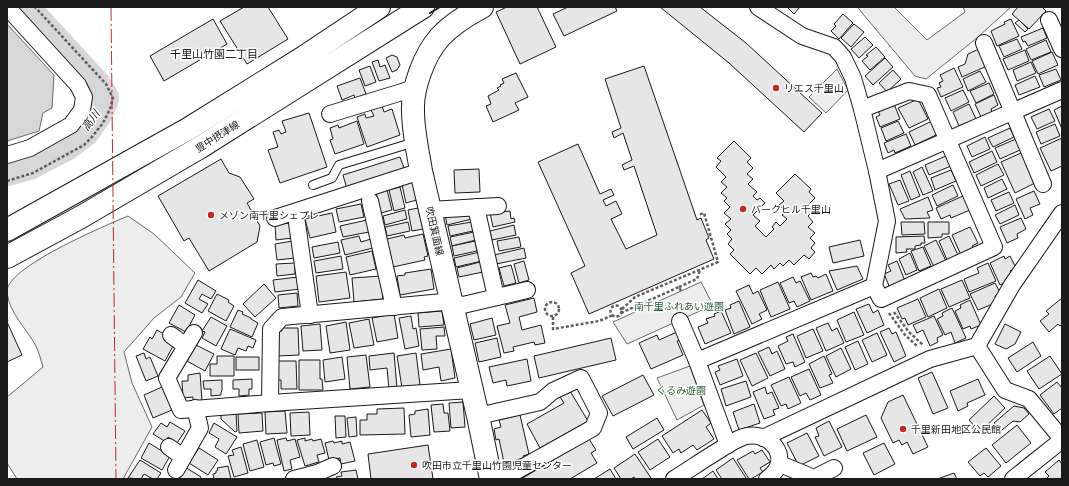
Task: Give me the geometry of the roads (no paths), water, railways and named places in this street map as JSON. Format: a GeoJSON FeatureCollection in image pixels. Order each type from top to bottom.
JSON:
{"type":"FeatureCollection","features":[{"type":"Feature","properties":{"kind":"main road"},"geometry":{"type":"LineString","coordinates":[[7,230],[188,129],[304,57],[379,7]]}},
{"type":"Feature","properties":{"kind":"main road","name":"豊中摂津線"},"geometry":{"type":"LineString","coordinates":[[7,256],[80,217],[199,148],[423,7]]}},
{"type":"Feature","properties":{"kind":"main road","name":"吹田箕面線"},"geometry":{"type":"LineString","coordinates":[[482,7],[465,16],[439,38],[424,62],[415,88],[413,111],[421,172],[478,416],[491,479]]}},
{"type":"Feature","properties":{"kind":"street"},"geometry":{"type":"LineString","coordinates":[[7,7],[78,85],[84,97],[82,110],[71,125],[30,148],[7,155]]}},
{"type":"Feature","properties":{"kind":"street"},"geometry":{"type":"LineString","coordinates":[[758,7],[802,36],[834,47],[843,56],[862,109],[888,221],[878,293]]}},
{"type":"Feature","properties":{"kind":"street"},"geometry":{"type":"LineString","coordinates":[[1049,20],[1062,49]]}},
{"type":"Feature","properties":{"kind":"street"},"geometry":{"type":"LineString","coordinates":[[984,43],[1043,184]]}},
{"type":"Feature","properties":{"kind":"street"},"geometry":{"type":"LineString","coordinates":[[330,114],[415,88]]}},
{"type":"Feature","properties":{"kind":"street"},"geometry":{"type":"LineString","coordinates":[[877,171],[1062,90]]}},
{"type":"Feature","properties":{"kind":"street"},"geometry":{"type":"LineString","coordinates":[[697,361],[878,293],[994,247],[928,95],[909,91],[862,109]]}},
{"type":"Feature","properties":{"kind":"street"},"geometry":{"type":"LineString","coordinates":[[275,218],[421,172]]}},
{"type":"Feature","properties":{"kind":"street"},"geometry":{"type":"LineString","coordinates":[[370,201],[394,307]]}},
{"type":"Feature","properties":{"kind":"street"},"geometry":{"type":"LineString","coordinates":[[430,210],[498,206]]}},
{"type":"Feature","properties":{"kind":"street"},"geometry":{"type":"LineString","coordinates":[[476,207],[496,297]]}},
{"type":"Feature","properties":{"kind":"street"},"geometry":{"type":"LineString","coordinates":[[977,346],[1012,285],[1062,213]]}},
{"type":"Feature","properties":{"kind":"street"},"geometry":{"type":"LineString","coordinates":[[297,223],[310,315]]}},
{"type":"Feature","properties":{"kind":"street"},"geometry":{"type":"LineString","coordinates":[[270,403],[271,329],[282,317],[443,302],[463,305],[527,290]]}},
{"type":"Feature","properties":{"kind":"street"},"geometry":{"type":"LineString","coordinates":[[680,321],[697,361],[728,445]]}},
{"type":"Feature","properties":{"kind":"street"},"geometry":{"type":"LineString","coordinates":[[171,335],[190,340],[167,378],[181,410],[471,390]]}},
{"type":"Feature","properties":{"kind":"street"},"geometry":{"type":"LineString","coordinates":[[763,438],[927,352],[977,346]]}},
{"type":"Feature","properties":{"kind":"street"},"geometry":{"type":"LineString","coordinates":[[977,346],[1006,390],[1029,399],[1062,440],[1013,479]]}},
{"type":"Feature","properties":{"kind":"street"},"geometry":{"type":"LineString","coordinates":[[478,416],[540,402],[553,391],[581,378],[599,413],[593,428],[502,479]]}},
{"type":"Feature","properties":{"kind":"street"},"geometry":{"type":"LineString","coordinates":[[169,448],[180,463],[200,428],[195,408]]}},
{"type":"Feature","properties":{"kind":"street"},"geometry":{"type":"LineString","coordinates":[[674,479],[728,445],[744,437],[755,436],[763,438],[773,444],[778,452],[780,464],[774,474],[767,479]]}},
{"type":"Feature","properties":{"kind":"street"},"geometry":{"type":"LineString","coordinates":[[780,464],[814,478],[834,468]]}},
{"type":"Feature","properties":{"kind":"street"},"geometry":{"type":"LineString","coordinates":[[294,479],[317,476],[333,466]]}},
{"type":"Feature","properties":{"kind":"lane"},"geometry":{"type":"LineString","coordinates":[[312,185],[332,178],[339,165],[416,142]]}},
{"type":"Feature","properties":{"kind":"waterway","name":"高川"},"geometry":{"type":"LineString","coordinates":[[7,170],[29,164],[67,144],[84,131],[98,111],[103,98],[95,85],[23,7]]}},
{"type":"Feature","properties":{"kind":"place","name":"リエス千里山"},"geometry":{"type":"Point","coordinates":[776,88]}},
{"type":"Feature","properties":{"kind":"place","name":"パークヒル千里山"},"geometry":{"type":"Point","coordinates":[743,209]}},
{"type":"Feature","properties":{"kind":"place","name":"メゾン南千里シェプレ"},"geometry":{"type":"Point","coordinates":[211,215]}},
{"type":"Feature","properties":{"kind":"place","name":"千里新田地区公民館"},"geometry":{"type":"Point","coordinates":[903,429]}},
{"type":"Feature","properties":{"kind":"place","name":"吹田市立千里山竹園児童センター"},"geometry":{"type":"Point","coordinates":[414,465]}},
{"type":"Feature","properties":{"kind":"district","name":"千里山竹園二丁目"},"geometry":{"type":"Point","coordinates":[214,53]}},
{"type":"Feature","properties":{"kind":"park label","name":"南千里ふれあい遊園"},"geometry":{"type":"Point","coordinates":[679,306]}},
{"type":"Feature","properties":{"kind":"park label","name":"くるみ遊園"},"geometry":{"type":"Point","coordinates":[681,390]}}]}
